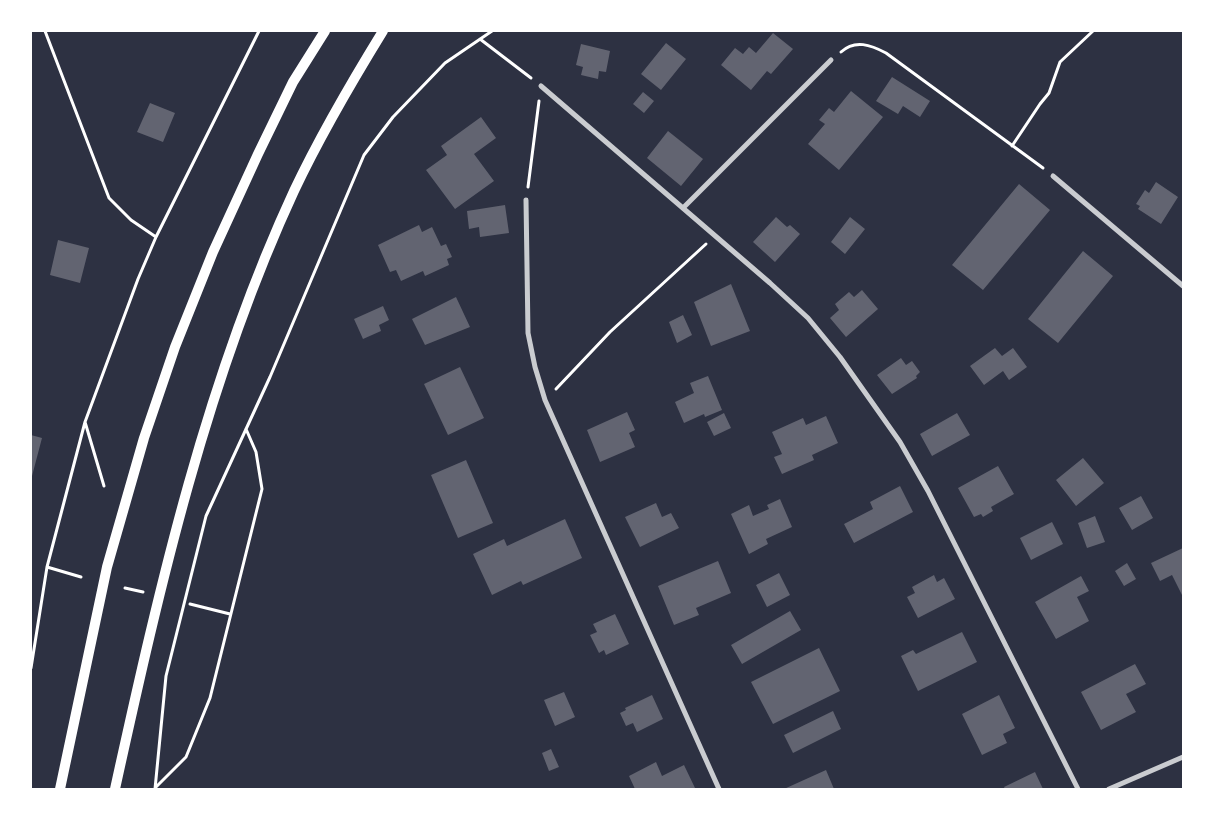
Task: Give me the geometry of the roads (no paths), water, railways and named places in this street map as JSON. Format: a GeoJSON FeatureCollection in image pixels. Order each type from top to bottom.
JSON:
{"type":"FeatureCollection","features":[{"type":"Feature","properties":{"kind":"main road"},"geometry":{"type":"LineString","coordinates":[[60,789],[107,567],[144,438],[175,347],[213,252],[258,154],[293,82],[325,31]]}},
{"type":"Feature","properties":{"kind":"main road"},"geometry":{"type":"LineString","coordinates":[[115,789],[162,582],[197,452],[227,356],[294,190],[349,86],[383,31]]}},
{"type":"Feature","properties":{"kind":"street"},"geometry":{"type":"LineString","coordinates":[[683,208],[831,60]]}},
{"type":"Feature","properties":{"kind":"street"},"geometry":{"type":"LineString","coordinates":[[541,86],[808,318],[851,371],[900,442],[928,491],[1078,789]]}},
{"type":"Feature","properties":{"kind":"street"},"geometry":{"type":"LineString","coordinates":[[1054,176],[1183,286]]}},
{"type":"Feature","properties":{"kind":"street"},"geometry":{"type":"LineString","coordinates":[[526,200],[528,333],[535,367],[546,400],[719,789]]}},
{"type":"Feature","properties":{"kind":"street"},"geometry":{"type":"LineString","coordinates":[[1109,789],[1183,757]]}}]}
